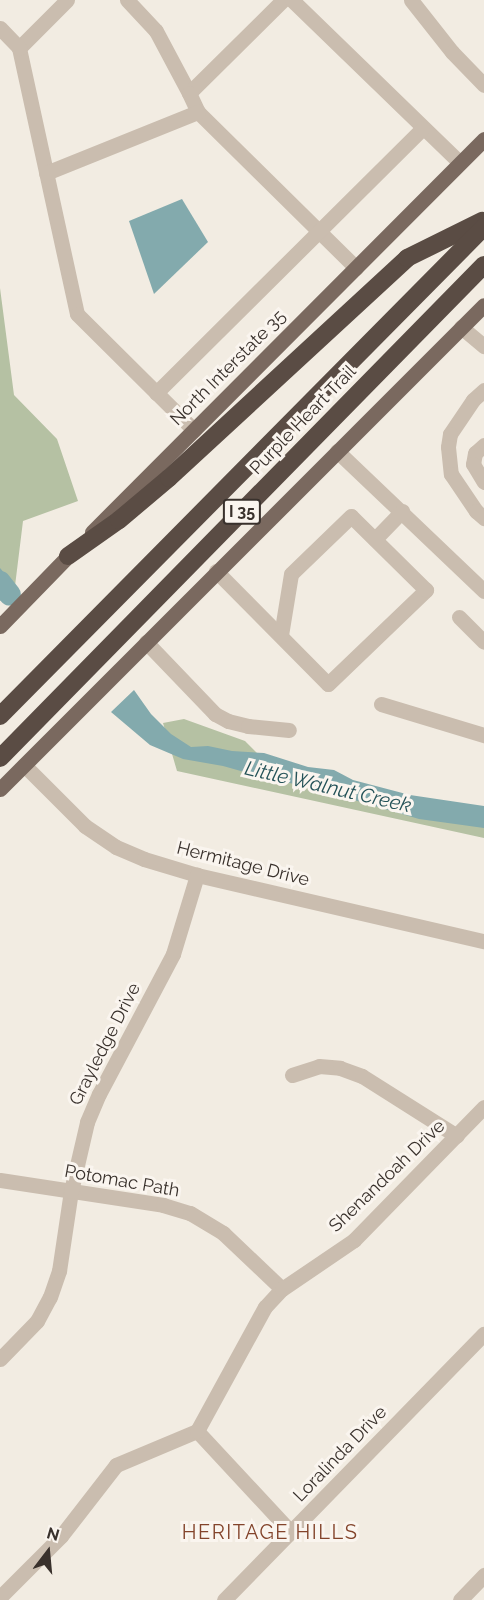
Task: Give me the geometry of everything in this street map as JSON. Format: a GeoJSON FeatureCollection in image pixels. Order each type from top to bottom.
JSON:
{"type":"FeatureCollection","features":[{"type":"Feature","properties":{"kind":"highway"},"geometry":{"type":"LineString","coordinates":[[68,556],[119,520],[169,478],[407,258],[484,220]]}},
{"type":"Feature","properties":{"kind":"highway","name":"Purple Heart Trail"},"geometry":{"type":"LineString","coordinates":[[0,716],[484,227]]}},
{"type":"Feature","properties":{"kind":"highway","name":"Purple Heart Trail"},"geometry":{"type":"LineString","coordinates":[[0,758],[484,265]]}},
{"type":"Feature","properties":{"kind":"main road","name":"North Interstate 35"},"geometry":{"type":"LineString","coordinates":[[0,626],[484,139]]}},
{"type":"Feature","properties":{"kind":"main road"},"geometry":{"type":"LineString","coordinates":[[0,789],[216,570],[484,305]]}},
{"type":"Feature","properties":{"kind":"street"},"geometry":{"type":"LineString","coordinates":[[19,48],[67,0]]}},
{"type":"Feature","properties":{"kind":"street"},"geometry":{"type":"LineString","coordinates":[[127,0],[156,31],[198,112],[356,268]]}},
{"type":"Feature","properties":{"kind":"street"},"geometry":{"type":"LineString","coordinates":[[189,93],[283,0]]}},
{"type":"Feature","properties":{"kind":"street"},"geometry":{"type":"LineString","coordinates":[[292,0],[422,129],[460,163]]}},
{"type":"Feature","properties":{"kind":"street"},"geometry":{"type":"LineString","coordinates":[[411,0],[452,52],[484,86]]}},
{"type":"Feature","properties":{"kind":"street"},"geometry":{"type":"LineString","coordinates":[[0,28],[19,48],[77,314],[194,430]]}},
{"type":"Feature","properties":{"kind":"street"},"geometry":{"type":"LineString","coordinates":[[46,173],[198,112]]}},
{"type":"Feature","properties":{"kind":"street"},"geometry":{"type":"LineString","coordinates":[[152,389],[320,231],[422,129]]}},
{"type":"Feature","properties":{"kind":"street"},"geometry":{"type":"LineString","coordinates":[[461,327],[484,346]]}},
{"type":"Feature","properties":{"kind":"street"},"geometry":{"type":"LineString","coordinates":[[484,390],[473,400],[450,434],[448,447],[451,474],[476,511],[484,518]]}},
{"type":"Feature","properties":{"kind":"street"},"geometry":{"type":"LineString","coordinates":[[484,445],[475,453],[473,464],[484,482]]}},
{"type":"Feature","properties":{"kind":"street"},"geometry":{"type":"LineString","coordinates":[[337,451],[484,591]]}},
{"type":"Feature","properties":{"kind":"street"},"geometry":{"type":"LineString","coordinates":[[451,474],[473,464]]}},
{"type":"Feature","properties":{"kind":"street"},"geometry":{"type":"LineString","coordinates":[[375,539],[402,511]]}},
{"type":"Feature","properties":{"kind":"street"},"geometry":{"type":"LineString","coordinates":[[216,570],[328,684],[426,590],[351,516],[291,574],[281,635]]}},
{"type":"Feature","properties":{"kind":"street"},"geometry":{"type":"LineString","coordinates":[[459,617],[484,642]]}},
{"type":"Feature","properties":{"kind":"street"},"geometry":{"type":"LineString","coordinates":[[146,642],[215,714],[228,721],[248,726],[289,730]]}},
{"type":"Feature","properties":{"kind":"street"},"geometry":{"type":"LineString","coordinates":[[381,704],[484,735]]}},
{"type":"Feature","properties":{"kind":"street","name":"Hermitage Drive"},"geometry":{"type":"LineString","coordinates":[[24,765],[85,826],[116,847],[144,859],[198,875],[484,941]]}},
{"type":"Feature","properties":{"kind":"street","name":"Grayledge Drive"},"geometry":{"type":"LineString","coordinates":[[0,1359],[37,1320],[50,1297],[59,1271],[71,1191],[87,1122],[99,1094],[172,954],[198,875]]}},
{"type":"Feature","properties":{"kind":"street"},"geometry":{"type":"LineString","coordinates":[[292,1075],[319,1066],[340,1068],[362,1076],[458,1136]]}},
{"type":"Feature","properties":{"kind":"street","name":"Shenandoah Drive"},"geometry":{"type":"LineString","coordinates":[[196,1431],[250,1330],[265,1307],[282,1289],[354,1240],[484,1107]]}},
{"type":"Feature","properties":{"kind":"street","name":"Potomac Path"},"geometry":{"type":"LineString","coordinates":[[0,1180],[163,1205],[190,1213],[223,1233],[282,1289]]}},
{"type":"Feature","properties":{"kind":"street","name":"Loralinda Drive"},"geometry":{"type":"LineString","coordinates":[[224,1600],[484,1334]]}},
{"type":"Feature","properties":{"kind":"street"},"geometry":{"type":"LineString","coordinates":[[0,1597],[61,1536],[116,1465],[196,1431],[291,1532]]}},
{"type":"Feature","properties":{"kind":"street"},"geometry":{"type":"LineString","coordinates":[[460,1600],[484,1575]]}},
{"type":"Feature","properties":{"kind":"green space"},"geometry":{"type":"Polygon","coordinates":[[[0,288],[14,395],[57,439],[78,501],[23,521],[15,586],[0,601],[0,288]]]}},
{"type":"Feature","properties":{"kind":"green space"},"geometry":{"type":"Polygon","coordinates":[[[184,719],[245,741],[259,755],[375,790],[484,812],[484,838],[177,771],[163,723],[184,719]]]}},
{"type":"Feature","properties":{"kind":"water"},"geometry":{"type":"Polygon","coordinates":[[[182,199],[208,242],[154,294],[129,221],[182,199]]]}},
{"type":"Feature","properties":{"kind":"water"},"geometry":{"type":"Polygon","coordinates":[[[0,568],[15,586],[0,601],[0,568]]]}},
{"type":"Feature","properties":{"kind":"water"},"geometry":{"type":"Polygon","coordinates":[[[134,690],[151,714],[171,734],[191,747],[208,746],[232,751],[264,753],[308,767],[334,770],[353,780],[410,795],[484,806],[484,828],[419,819],[310,787],[183,759],[150,745],[111,712],[134,690]]]}},
{"type":"Feature","properties":{"kind":"waterway","name":"Little Walnut Creek"},"geometry":{"type":"LineString","coordinates":[[0,582],[10,595]]}},
{"type":"Feature","properties":{"kind":"district","name":"HERITAGE HILLS"},"geometry":{"type":"Point","coordinates":[270,1532]}}]}
